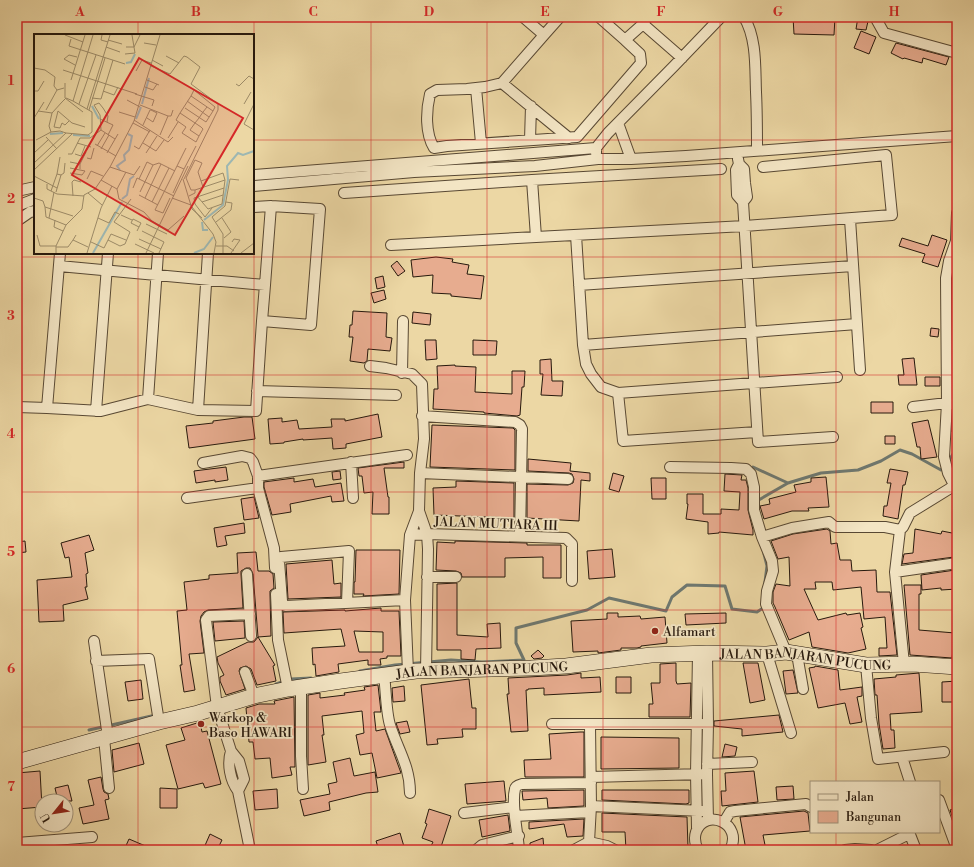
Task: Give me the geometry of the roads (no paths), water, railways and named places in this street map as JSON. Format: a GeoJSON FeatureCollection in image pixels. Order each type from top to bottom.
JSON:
{"type":"FeatureCollection","features":[{"type":"Feature","properties":{"kind":"street"},"geometry":{"type":"LineString","coordinates":[[523,17],[544,35]]}},
{"type":"Feature","properties":{"kind":"street"},"geometry":{"type":"LineString","coordinates":[[560,17],[502,83],[476,88],[437,90],[430,94],[427,107],[430,140],[434,148],[481,143],[577,137],[641,63],[640,54],[601,18]]}},
{"type":"Feature","properties":{"kind":"street"},"geometry":{"type":"LineString","coordinates":[[254,175],[596,148],[608,133],[721,17]]}},
{"type":"Feature","properties":{"kind":"street"},"geometry":{"type":"LineString","coordinates":[[744,17],[749,24],[751,31],[755,58],[758,151]]}},
{"type":"Feature","properties":{"kind":"street"},"geometry":{"type":"LineString","coordinates":[[874,17],[884,33],[957,53]]}},
{"type":"Feature","properties":{"kind":"street"},"geometry":{"type":"LineString","coordinates":[[625,40],[645,20],[682,58]]}},
{"type":"Feature","properties":{"kind":"street"},"geometry":{"type":"LineString","coordinates":[[502,83],[569,138]]}},
{"type":"Feature","properties":{"kind":"street"},"geometry":{"type":"LineString","coordinates":[[476,88],[481,143]]}},
{"type":"Feature","properties":{"kind":"street"},"geometry":{"type":"LineString","coordinates":[[530,140],[531,106]]}},
{"type":"Feature","properties":{"kind":"street"},"geometry":{"type":"LineString","coordinates":[[618,123],[630,160]]}},
{"type":"Feature","properties":{"kind":"street"},"geometry":{"type":"LineString","coordinates":[[254,186],[303,183],[414,172],[535,166],[598,159],[630,160],[957,136]]}},
{"type":"Feature","properties":{"kind":"street"},"geometry":{"type":"LineString","coordinates":[[596,148],[598,159]]}},
{"type":"Feature","properties":{"kind":"street"},"geometry":{"type":"LineString","coordinates":[[737,152],[739,164],[744,169],[746,183],[747,197],[743,202],[758,442],[834,437]]}},
{"type":"Feature","properties":{"kind":"street"},"geometry":{"type":"LineString","coordinates":[[391,245],[745,226],[892,215],[886,155],[762,166]]}},
{"type":"Feature","properties":{"kind":"street"},"geometry":{"type":"LineString","coordinates":[[344,193],[721,169]]}},
{"type":"Feature","properties":{"kind":"street"},"geometry":{"type":"LineString","coordinates":[[301,172],[303,183]]}},
{"type":"Feature","properties":{"kind":"street"},"geometry":{"type":"LineString","coordinates":[[532,180],[536,237]]}},
{"type":"Feature","properties":{"kind":"street"},"geometry":{"type":"LineString","coordinates":[[17,191],[34,187]]}},
{"type":"Feature","properties":{"kind":"street"},"geometry":{"type":"LineString","coordinates":[[17,206],[34,199]]}},
{"type":"Feature","properties":{"kind":"street"},"geometry":{"type":"LineString","coordinates":[[17,407],[101,411],[148,399],[198,410],[256,411],[264,285],[271,206]]}},
{"type":"Feature","properties":{"kind":"street"},"geometry":{"type":"LineString","coordinates":[[254,207],[271,206],[320,209],[311,325],[262,321]]}},
{"type":"Feature","properties":{"kind":"street"},"geometry":{"type":"LineString","coordinates":[[17,221],[30,212],[34,212]]}},
{"type":"Feature","properties":{"kind":"street"},"geometry":{"type":"LineString","coordinates":[[904,664],[896,572],[900,530],[910,513],[953,485],[944,457],[952,404],[946,278],[949,261],[956,241],[957,214]]}},
{"type":"Feature","properties":{"kind":"street"},"geometry":{"type":"LineString","coordinates":[[850,219],[860,370]]}},
{"type":"Feature","properties":{"kind":"street"},"geometry":{"type":"LineString","coordinates":[[576,235],[578,285],[586,364],[591,374],[601,387],[618,393],[836,377]]}},
{"type":"Feature","properties":{"kind":"street"},"geometry":{"type":"LineString","coordinates":[[47,408],[60,254]]}},
{"type":"Feature","properties":{"kind":"street"},"geometry":{"type":"LineString","coordinates":[[96,411],[108,254]]}},
{"type":"Feature","properties":{"kind":"street"},"geometry":{"type":"LineString","coordinates":[[148,399],[158,254]]}},
{"type":"Feature","properties":{"kind":"street"},"geometry":{"type":"LineString","coordinates":[[198,410],[208,254]]}},
{"type":"Feature","properties":{"kind":"street"},"geometry":{"type":"LineString","coordinates":[[59,266],[264,285]]}},
{"type":"Feature","properties":{"kind":"street"},"geometry":{"type":"LineString","coordinates":[[578,285],[853,266]]}},
{"type":"Feature","properties":{"kind":"street"},"geometry":{"type":"LineString","coordinates":[[402,373],[403,321]]}},
{"type":"Feature","properties":{"kind":"street"},"geometry":{"type":"LineString","coordinates":[[583,345],[857,324]]}},
{"type":"Feature","properties":{"kind":"street"},"geometry":{"type":"LineString","coordinates":[[370,366],[412,374],[422,384],[424,439],[420,473],[419,511],[410,535],[405,600],[408,666]]}},
{"type":"Feature","properties":{"kind":"street"},"geometry":{"type":"LineString","coordinates":[[257,391],[396,395]]}},
{"type":"Feature","properties":{"kind":"street"},"geometry":{"type":"LineString","coordinates":[[618,393],[623,441],[757,432]]}},
{"type":"Feature","properties":{"kind":"street"},"geometry":{"type":"LineString","coordinates":[[913,407],[952,404]]}},
{"type":"Feature","properties":{"kind":"street"},"geometry":{"type":"LineString","coordinates":[[422,416],[515,422],[520,425],[522,429],[520,536]]}},
{"type":"Feature","properties":{"kind":"street"},"geometry":{"type":"LineString","coordinates":[[258,476],[407,455]]}},
{"type":"Feature","properties":{"kind":"street"},"geometry":{"type":"LineString","coordinates":[[203,463],[242,456],[250,458],[258,476],[258,488],[274,548],[278,640],[290,684],[303,789]]}},
{"type":"Feature","properties":{"kind":"street"},"geometry":{"type":"LineString","coordinates":[[351,462],[353,498]]}},
{"type":"Feature","properties":{"kind":"street"},"geometry":{"type":"LineString","coordinates":[[670,467],[746,469],[751,474],[754,495],[754,510],[762,537],[772,562],[773,571],[767,591],[766,604],[791,653],[803,689]]}},
{"type":"Feature","properties":{"kind":"street"},"geometry":{"type":"LineString","coordinates":[[420,473],[568,479]]}},
{"type":"Feature","properties":{"kind":"street"},"geometry":{"type":"LineString","coordinates":[[187,498],[258,488]]}},
{"type":"Feature","properties":{"kind":"street"},"geometry":{"type":"LineString","coordinates":[[419,511],[427,534],[428,549],[426,664]]}},
{"type":"Feature","properties":{"kind":"street"},"geometry":{"type":"LineString","coordinates":[[762,537],[792,528],[828,522],[835,527],[885,527],[900,530]]}},
{"type":"Feature","properties":{"kind":"street","name":"JALAN MUTIARA III"},"geometry":{"type":"LineString","coordinates":[[410,535],[427,534],[566,538],[570,540],[572,544],[572,581]]}},
{"type":"Feature","properties":{"kind":"street"},"geometry":{"type":"LineString","coordinates":[[347,603],[349,551],[281,557],[279,561],[283,605],[286,606],[347,603],[405,600]]}},
{"type":"Feature","properties":{"kind":"street"},"geometry":{"type":"LineString","coordinates":[[896,572],[957,563]]}},
{"type":"Feature","properties":{"kind":"street"},"geometry":{"type":"LineString","coordinates":[[247,574],[251,636]]}},
{"type":"Feature","properties":{"kind":"street"},"geometry":{"type":"LineString","coordinates":[[427,577],[456,577]]}},
{"type":"Feature","properties":{"kind":"street"},"geometry":{"type":"LineString","coordinates":[[250,614],[209,616],[206,620],[216,702],[231,751],[228,762],[234,785],[238,792],[250,850]]}},
{"type":"Feature","properties":{"kind":"street"},"geometry":{"type":"LineString","coordinates":[[94,641],[106,732],[110,788]]}},
{"type":"Feature","properties":{"kind":"street"},"geometry":{"type":"LineString","coordinates":[[698,850],[695,842],[695,835],[704,814],[707,769],[708,724],[703,653]]}},
{"type":"Feature","properties":{"kind":"street"},"geometry":{"type":"LineString","coordinates":[[703,653],[696,724],[696,774],[704,814]]}},
{"type":"Feature","properties":{"kind":"street","name":"JALAN BANJARAN PUCUNG"},"geometry":{"type":"LineString","coordinates":[[17,762],[158,716],[198,713],[216,702],[252,692],[290,684],[384,675],[408,666],[426,664],[531,668],[566,666],[651,655],[703,653],[791,653],[866,665],[904,664],[957,667]]}},
{"type":"Feature","properties":{"kind":"street"},"geometry":{"type":"LineString","coordinates":[[767,654],[791,733]]}},
{"type":"Feature","properties":{"kind":"street"},"geometry":{"type":"LineString","coordinates":[[96,661],[149,659],[158,716]]}},
{"type":"Feature","properties":{"kind":"street"},"geometry":{"type":"LineString","coordinates":[[866,665],[871,718],[877,757],[880,760],[944,752]]}},
{"type":"Feature","properties":{"kind":"street"},"geometry":{"type":"LineString","coordinates":[[245,672],[252,692]]}},
{"type":"Feature","properties":{"kind":"street"},"geometry":{"type":"LineString","coordinates":[[384,675],[389,723],[406,764],[410,779],[410,793]]}},
{"type":"Feature","properties":{"kind":"street"},"geometry":{"type":"LineString","coordinates":[[552,724],[708,724]]}},
{"type":"Feature","properties":{"kind":"street"},"geometry":{"type":"LineString","coordinates":[[589,842],[591,809],[590,725]]}},
{"type":"Feature","properties":{"kind":"street"},"geometry":{"type":"LineString","coordinates":[[902,757],[910,781]]}},
{"type":"Feature","properties":{"kind":"street"},"geometry":{"type":"LineString","coordinates":[[519,850],[514,788],[517,785],[696,774],[707,769],[752,762]]}},
{"type":"Feature","properties":{"kind":"street"},"geometry":{"type":"LineString","coordinates":[[940,803],[957,849]]}},
{"type":"Feature","properties":{"kind":"street"},"geometry":{"type":"LineString","coordinates":[[724,822],[730,812],[735,810],[806,804],[810,806]]}},
{"type":"Feature","properties":{"kind":"street"},"geometry":{"type":"LineString","coordinates":[[464,813],[591,809],[704,814],[724,822],[729,826],[734,838],[730,850]]}},
{"type":"Feature","properties":{"kind":"street"},"geometry":{"type":"LineString","coordinates":[[876,850],[909,833],[916,850]]}},
{"type":"Feature","properties":{"kind":"street"},"geometry":{"type":"LineString","coordinates":[[476,850],[482,845],[518,836]]}},
{"type":"Feature","properties":{"kind":"street"},"geometry":{"type":"LineString","coordinates":[[17,843],[92,837]]}},
{"type":"Feature","properties":{"kind":"street"},"geometry":{"type":"LineString","coordinates":[[574,850],[589,842],[607,846],[615,850]]}},
{"type":"Feature","properties":{"kind":"street"},"geometry":{"type":"LineString","coordinates":[[845,850],[871,850]]}},
{"type":"Feature","properties":{"kind":"waterway"},"geometry":{"type":"LineString","coordinates":[[753,467],[788,483],[821,473],[858,470],[881,461],[900,450],[912,454],[941,470],[943,467]]}},
{"type":"Feature","properties":{"kind":"waterway"},"geometry":{"type":"LineString","coordinates":[[949,460],[953,454],[957,454]]}},
{"type":"Feature","properties":{"kind":"waterway"},"geometry":{"type":"LineString","coordinates":[[757,501],[788,483]]}},
{"type":"Feature","properties":{"kind":"waterway"},"geometry":{"type":"LineString","coordinates":[[764,554],[767,566],[765,582]]}},
{"type":"Feature","properties":{"kind":"waterway"},"geometry":{"type":"LineString","coordinates":[[360,671],[395,665],[451,660],[482,662],[524,660],[516,643],[516,628],[587,610],[609,598],[666,611],[672,597],[687,585],[725,586],[732,609],[757,612],[763,608],[763,605]]}},
{"type":"Feature","properties":{"kind":"waterway"},"geometry":{"type":"LineString","coordinates":[[276,684],[291,679],[311,678]]}},
{"type":"Feature","properties":{"kind":"waterway"},"geometry":{"type":"LineString","coordinates":[[89,730],[156,715]]}},
{"type":"Feature","properties":{"kind":"place","name":"Alfamart"},"geometry":{"type":"Point","coordinates":[655,631]}},
{"type":"Feature","properties":{"kind":"place","name":"Warkop & Baso HAWARI"},"geometry":{"type":"Point","coordinates":[201,724]}}]}
